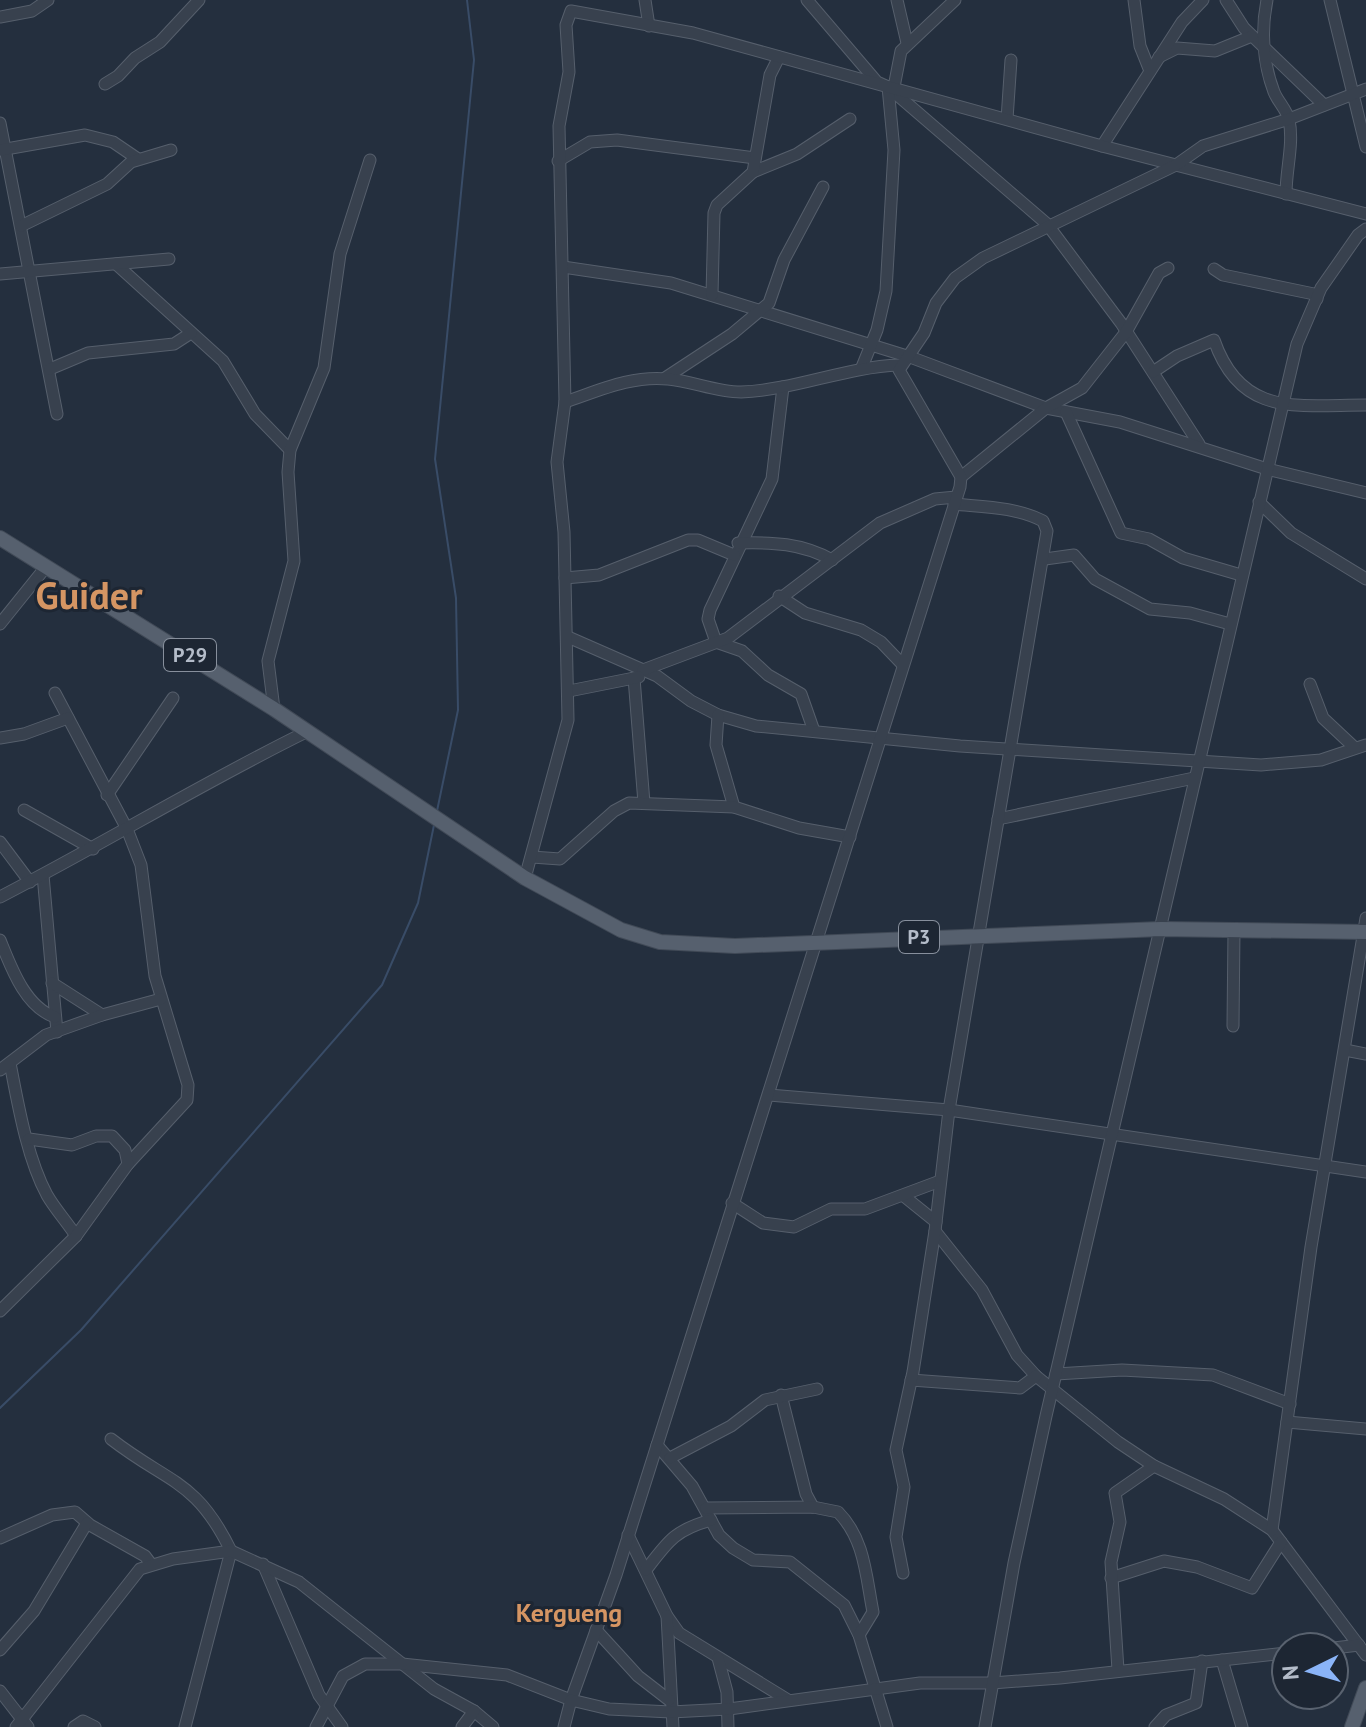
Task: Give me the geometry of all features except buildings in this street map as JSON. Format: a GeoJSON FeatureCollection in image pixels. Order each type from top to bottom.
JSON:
{"type":"FeatureCollection","features":[{"type":"Feature","properties":{"kind":"main road","name":"P29"},"geometry":{"type":"LineString","coordinates":[[0,538],[274,709],[375,781],[493,858]]}},
{"type":"Feature","properties":{"kind":"main road","name":"P3"},"geometry":{"type":"LineString","coordinates":[[493,858],[572,907],[621,930],[660,942],[709,946],[981,934],[1365,927]]}},
{"type":"Feature","properties":{"kind":"main road"},"geometry":{"type":"LineString","coordinates":[[1352,1727],[1366,1688]]}},
{"type":"Feature","properties":{"kind":"street"},"geometry":{"type":"LineString","coordinates":[[0,17],[32,11],[48,0]]}},
{"type":"Feature","properties":{"kind":"street"},"geometry":{"type":"LineString","coordinates":[[105,84],[176,28],[199,0]]}},
{"type":"Feature","properties":{"kind":"street"},"geometry":{"type":"LineString","coordinates":[[560,0],[571,11],[693,33],[1102,146],[1366,214]]}},
{"type":"Feature","properties":{"kind":"street"},"geometry":{"type":"LineString","coordinates":[[645,0],[649,26]]}},
{"type":"Feature","properties":{"kind":"street"},"geometry":{"type":"LineString","coordinates":[[897,0],[907,43]]}},
{"type":"Feature","properties":{"kind":"street"},"geometry":{"type":"LineString","coordinates":[[862,367],[877,330],[886,291],[894,150],[886,85],[907,43],[955,0]]}},
{"type":"Feature","properties":{"kind":"street"},"geometry":{"type":"LineString","coordinates":[[1134,0],[1140,46],[1150,71]]}},
{"type":"Feature","properties":{"kind":"street"},"geometry":{"type":"LineString","coordinates":[[1102,146],[1182,22],[1203,0]]}},
{"type":"Feature","properties":{"kind":"street"},"geometry":{"type":"LineString","coordinates":[[1226,0],[1252,36],[1324,105]]}},
{"type":"Feature","properties":{"kind":"street"},"geometry":{"type":"LineString","coordinates":[[1267,0],[1264,47],[1274,93],[1289,119],[1292,142],[1287,152],[1286,194]]}},
{"type":"Feature","properties":{"kind":"street"},"geometry":{"type":"LineString","coordinates":[[1330,0],[1361,91],[1355,108],[1366,147]]}},
{"type":"Feature","properties":{"kind":"street"},"geometry":{"type":"LineString","coordinates":[[811,1],[886,85],[1047,224],[1126,332],[1199,444]]}},
{"type":"Feature","properties":{"kind":"street"},"geometry":{"type":"LineString","coordinates":[[525,878],[563,750],[569,691],[557,462],[565,402],[559,126],[569,72],[566,25],[571,11]]}},
{"type":"Feature","properties":{"kind":"street"},"geometry":{"type":"LineString","coordinates":[[1158,57],[1177,48],[1215,51],[1252,36]]}},
{"type":"Feature","properties":{"kind":"street"},"geometry":{"type":"LineString","coordinates":[[753,172],[770,75],[779,57]]}},
{"type":"Feature","properties":{"kind":"street"},"geometry":{"type":"LineString","coordinates":[[1007,119],[1011,60]]}},
{"type":"Feature","properties":{"kind":"street"},"geometry":{"type":"LineString","coordinates":[[565,402],[618,384],[665,378],[740,392],[783,387],[862,367],[899,365],[910,357],[936,303],[955,278],[983,258],[1047,224],[1176,165],[1203,146],[1289,119],[1361,91]]}},
{"type":"Feature","properties":{"kind":"street"},"geometry":{"type":"LineString","coordinates":[[712,295],[714,213],[717,205],[753,172],[797,154],[850,119]]}},
{"type":"Feature","properties":{"kind":"street"},"geometry":{"type":"LineString","coordinates":[[0,123],[2,150],[31,272],[57,414]]}},
{"type":"Feature","properties":{"kind":"street"},"geometry":{"type":"LineString","coordinates":[[2,150],[85,135],[113,142],[138,159]]}},
{"type":"Feature","properties":{"kind":"street"},"geometry":{"type":"LineString","coordinates":[[558,161],[590,142],[617,140],[755,158]]}},
{"type":"Feature","properties":{"kind":"street"},"geometry":{"type":"LineString","coordinates":[[21,226],[107,184],[123,167],[138,159],[171,150]]}},
{"type":"Feature","properties":{"kind":"street"},"geometry":{"type":"LineString","coordinates":[[274,709],[268,661],[294,561],[288,472],[290,450],[324,368],[340,254],[370,160]]}},
{"type":"Feature","properties":{"kind":"street"},"geometry":{"type":"LineString","coordinates":[[665,378],[769,303],[784,260],[823,187]]}},
{"type":"Feature","properties":{"kind":"street"},"geometry":{"type":"LineString","coordinates":[[985,1727],[1014,1563],[1056,1374],[1297,344],[1317,299],[1358,235],[1366,229]]}},
{"type":"Feature","properties":{"kind":"street"},"geometry":{"type":"LineString","coordinates":[[0,274],[169,259]]}},
{"type":"Feature","properties":{"kind":"street"},"geometry":{"type":"LineString","coordinates":[[116,264],[223,361],[255,414],[290,450]]}},
{"type":"Feature","properties":{"kind":"street"},"geometry":{"type":"LineString","coordinates":[[563,267],[671,283],[910,357],[1046,408],[1199,444],[1267,469],[1366,493]]}},
{"type":"Feature","properties":{"kind":"street"},"geometry":{"type":"LineString","coordinates":[[564,1727],[769,1095],[961,477],[1046,408],[1082,388],[1126,332],[1159,273],[1168,268]]}},
{"type":"Feature","properties":{"kind":"street"},"geometry":{"type":"LineString","coordinates":[[1214,269],[1223,275],[1314,294],[1317,299]]}},
{"type":"Feature","properties":{"kind":"street"},"geometry":{"type":"LineString","coordinates":[[50,369],[88,353],[174,344],[191,333]]}},
{"type":"Feature","properties":{"kind":"street"},"geometry":{"type":"LineString","coordinates":[[1153,372],[1177,356],[1214,340],[1229,374],[1261,398],[1284,405],[1366,405]]}},
{"type":"Feature","properties":{"kind":"street"},"geometry":{"type":"LineString","coordinates":[[899,365],[901,374],[961,477]]}},
{"type":"Feature","properties":{"kind":"street"},"geometry":{"type":"LineString","coordinates":[[716,642],[708,615],[736,549],[772,479],[783,387]]}},
{"type":"Feature","properties":{"kind":"street"},"geometry":{"type":"LineString","coordinates":[[1066,412],[1121,533],[1149,539],[1183,558],[1241,575]]}},
{"type":"Feature","properties":{"kind":"street"},"geometry":{"type":"LineString","coordinates":[[569,691],[643,674],[716,642],[748,625],[779,596],[880,523],[935,499],[998,508],[1043,521],[1047,531],[1045,559],[1009,750],[981,934],[949,1110],[936,1227],[911,1380],[896,1450],[904,1487],[896,1528],[897,1555],[903,1573]]}},
{"type":"Feature","properties":{"kind":"street"},"geometry":{"type":"LineString","coordinates":[[1259,502],[1291,533],[1366,579]]}},
{"type":"Feature","properties":{"kind":"street"},"geometry":{"type":"LineString","coordinates":[[565,578],[599,575],[688,540],[736,549],[785,544],[832,560]]}},
{"type":"Feature","properties":{"kind":"street"},"geometry":{"type":"LineString","coordinates":[[1045,559],[1074,555],[1095,579],[1150,609],[1190,613],[1230,624]]}},
{"type":"Feature","properties":{"kind":"street"},"geometry":{"type":"LineString","coordinates":[[0,624],[45,568]]}},
{"type":"Feature","properties":{"kind":"street"},"geometry":{"type":"LineString","coordinates":[[779,596],[805,613],[861,630],[881,642],[903,665]]}},
{"type":"Feature","properties":{"kind":"street"},"geometry":{"type":"LineString","coordinates":[[568,637],[718,715],[756,726],[1009,750],[1198,763],[1277,765],[1321,760],[1360,747]]}},
{"type":"Feature","properties":{"kind":"street"},"geometry":{"type":"LineString","coordinates":[[716,642],[742,651],[768,675],[801,694],[814,731]]}},
{"type":"Feature","properties":{"kind":"street"},"geometry":{"type":"LineString","coordinates":[[643,674],[644,803]]}},
{"type":"Feature","properties":{"kind":"street"},"geometry":{"type":"LineString","coordinates":[[1310,684],[1323,718],[1360,747]]}},
{"type":"Feature","properties":{"kind":"street"},"geometry":{"type":"LineString","coordinates":[[0,1311],[76,1236],[128,1164],[187,1100],[189,1093],[161,999],[147,894],[127,829],[55,693]]}},
{"type":"Feature","properties":{"kind":"street"},"geometry":{"type":"LineString","coordinates":[[107,795],[173,698]]}},
{"type":"Feature","properties":{"kind":"street"},"geometry":{"type":"LineString","coordinates":[[718,715],[716,745],[734,807]]}},
{"type":"Feature","properties":{"kind":"street"},"geometry":{"type":"LineString","coordinates":[[0,738],[24,734],[68,718]]}},
{"type":"Feature","properties":{"kind":"street"},"geometry":{"type":"LineString","coordinates":[[0,897],[93,849],[210,779],[306,732]]}},
{"type":"Feature","properties":{"kind":"street"},"geometry":{"type":"LineString","coordinates":[[998,819],[1194,778]]}},
{"type":"Feature","properties":{"kind":"street"},"geometry":{"type":"LineString","coordinates":[[532,857],[560,859],[614,811],[629,803],[734,807],[799,828],[850,837]]}},
{"type":"Feature","properties":{"kind":"street"},"geometry":{"type":"LineString","coordinates":[[24,810],[93,849]]}},
{"type":"Feature","properties":{"kind":"street"},"geometry":{"type":"LineString","coordinates":[[0,842],[30,882]]}},
{"type":"Feature","properties":{"kind":"street"},"geometry":{"type":"LineString","coordinates":[[43,875],[57,1032]]}},
{"type":"Feature","properties":{"kind":"street"},"geometry":{"type":"LineString","coordinates":[[1272,1530],[1365,927]]}},
{"type":"Feature","properties":{"kind":"street"},"geometry":{"type":"LineString","coordinates":[[1233,1026],[1234,930]]}},
{"type":"Feature","properties":{"kind":"street"},"geometry":{"type":"LineString","coordinates":[[0,940],[15,976],[44,1012],[55,1017]]}},
{"type":"Feature","properties":{"kind":"street"},"geometry":{"type":"LineString","coordinates":[[52,983],[102,1015]]}},
{"type":"Feature","properties":{"kind":"street"},"geometry":{"type":"LineString","coordinates":[[76,1236],[47,1194],[5,1066],[57,1032],[102,1015],[161,999]]}},
{"type":"Feature","properties":{"kind":"street"},"geometry":{"type":"LineString","coordinates":[[1345,1050],[1366,1054]]}},
{"type":"Feature","properties":{"kind":"street"},"geometry":{"type":"LineString","coordinates":[[769,1095],[949,1110],[1114,1132],[1366,1172]]}},
{"type":"Feature","properties":{"kind":"street"},"geometry":{"type":"LineString","coordinates":[[29,1139],[72,1145],[96,1136],[112,1136],[122,1144],[128,1164]]}},
{"type":"Feature","properties":{"kind":"street"},"geometry":{"type":"LineString","coordinates":[[732,1203],[763,1223],[794,1227],[831,1209],[865,1209],[905,1197],[940,1181]]}},
{"type":"Feature","properties":{"kind":"street"},"geometry":{"type":"LineString","coordinates":[[905,1197],[936,1227],[982,1290],[1017,1355],[1036,1376],[1154,1466],[1224,1499],[1272,1530],[1362,1650]]}},
{"type":"Feature","properties":{"kind":"street"},"geometry":{"type":"LineString","coordinates":[[1056,1374],[1122,1370],[1213,1375],[1290,1404]]}},
{"type":"Feature","properties":{"kind":"street"},"geometry":{"type":"LineString","coordinates":[[911,1380],[1020,1388],[1036,1376]]}},
{"type":"Feature","properties":{"kind":"street"},"geometry":{"type":"LineString","coordinates":[[670,1458],[731,1426],[765,1400],[817,1389]]}},
{"type":"Feature","properties":{"kind":"street"},"geometry":{"type":"LineString","coordinates":[[781,1395],[802,1480],[813,1507]]}},
{"type":"Feature","properties":{"kind":"street"},"geometry":{"type":"LineString","coordinates":[[1287,1422],[1366,1429]]}},
{"type":"Feature","properties":{"kind":"street"},"geometry":{"type":"LineString","coordinates":[[111,1439],[191,1491],[213,1516],[231,1551],[185,1727]]}},
{"type":"Feature","properties":{"kind":"street"},"geometry":{"type":"LineString","coordinates":[[657,1445],[670,1458],[719,1535],[746,1557],[790,1562],[823,1585],[844,1605],[859,1635],[887,1727]]}},
{"type":"Feature","properties":{"kind":"street"},"geometry":{"type":"LineString","coordinates":[[1118,1670],[1111,1578],[1111,1562],[1120,1522],[1115,1493],[1154,1466]]}},
{"type":"Feature","properties":{"kind":"street"},"geometry":{"type":"LineString","coordinates":[[646,1570],[668,1540],[708,1514],[813,1507],[838,1512],[863,1555],[873,1612],[859,1635]]}},
{"type":"Feature","properties":{"kind":"street"},"geometry":{"type":"LineString","coordinates":[[0,1538],[68,1512],[78,1513],[87,1523],[145,1556],[151,1564]]}},
{"type":"Feature","properties":{"kind":"street"},"geometry":{"type":"LineString","coordinates":[[3,1646],[34,1611],[87,1523]]}},
{"type":"Feature","properties":{"kind":"street"},"geometry":{"type":"LineString","coordinates":[[628,1535],[667,1616],[688,1641],[788,1700]]}},
{"type":"Feature","properties":{"kind":"street"},"geometry":{"type":"LineString","coordinates":[[1111,1578],[1164,1561],[1197,1567],[1252,1588],[1281,1542]]}},
{"type":"Feature","properties":{"kind":"street"},"geometry":{"type":"LineString","coordinates":[[0,1691],[22,1724],[140,1569],[151,1564],[231,1551],[299,1582],[434,1689],[474,1711],[493,1727]]}},
{"type":"Feature","properties":{"kind":"street"},"geometry":{"type":"LineString","coordinates":[[263,1564],[326,1706],[342,1727]]}},
{"type":"Feature","properties":{"kind":"street"},"geometry":{"type":"LineString","coordinates":[[667,1616],[673,1727]]}},
{"type":"Feature","properties":{"kind":"street"},"geometry":{"type":"LineString","coordinates":[[0,1628],[3,1646]]}},
{"type":"Feature","properties":{"kind":"street"},"geometry":{"type":"LineString","coordinates":[[596,1630],[670,1706]]}},
{"type":"Feature","properties":{"kind":"street"},"geometry":{"type":"LineString","coordinates":[[316,1727],[336,1686],[352,1670],[365,1664],[402,1664],[507,1675],[571,1700],[609,1709],[670,1706],[729,1709],[920,1683],[992,1683],[1270,1655]]}},
{"type":"Feature","properties":{"kind":"street"},"geometry":{"type":"LineString","coordinates":[[718,1658],[729,1709],[728,1727]]}},
{"type":"Feature","properties":{"kind":"street"},"geometry":{"type":"LineString","coordinates":[[1222,1660],[1242,1727]]}},
{"type":"Feature","properties":{"kind":"street"},"geometry":{"type":"LineString","coordinates":[[1155,1727],[1166,1715],[1196,1703],[1202,1661]]}},
{"type":"Feature","properties":{"kind":"street"},"geometry":{"type":"LineString","coordinates":[[462,1727],[474,1711]]}},
{"type":"Feature","properties":{"kind":"street"},"geometry":{"type":"LineString","coordinates":[[74,1727],[83,1721],[95,1727]]}},
{"type":"Feature","properties":{"kind":"waterway"},"geometry":{"type":"LineString","coordinates":[[437,811],[458,710],[456,598],[435,459],[474,60],[467,0]]}},
{"type":"Feature","properties":{"kind":"waterway"},"geometry":{"type":"LineString","coordinates":[[0,1408],[81,1330],[382,985],[418,903],[434,825]]}},
{"type":"Feature","properties":{"kind":"district","name":"Guider"},"geometry":{"type":"Point","coordinates":[89,594]}},
{"type":"Feature","properties":{"kind":"district","name":"Kergueng"},"geometry":{"type":"Point","coordinates":[569,1612]}}]}
